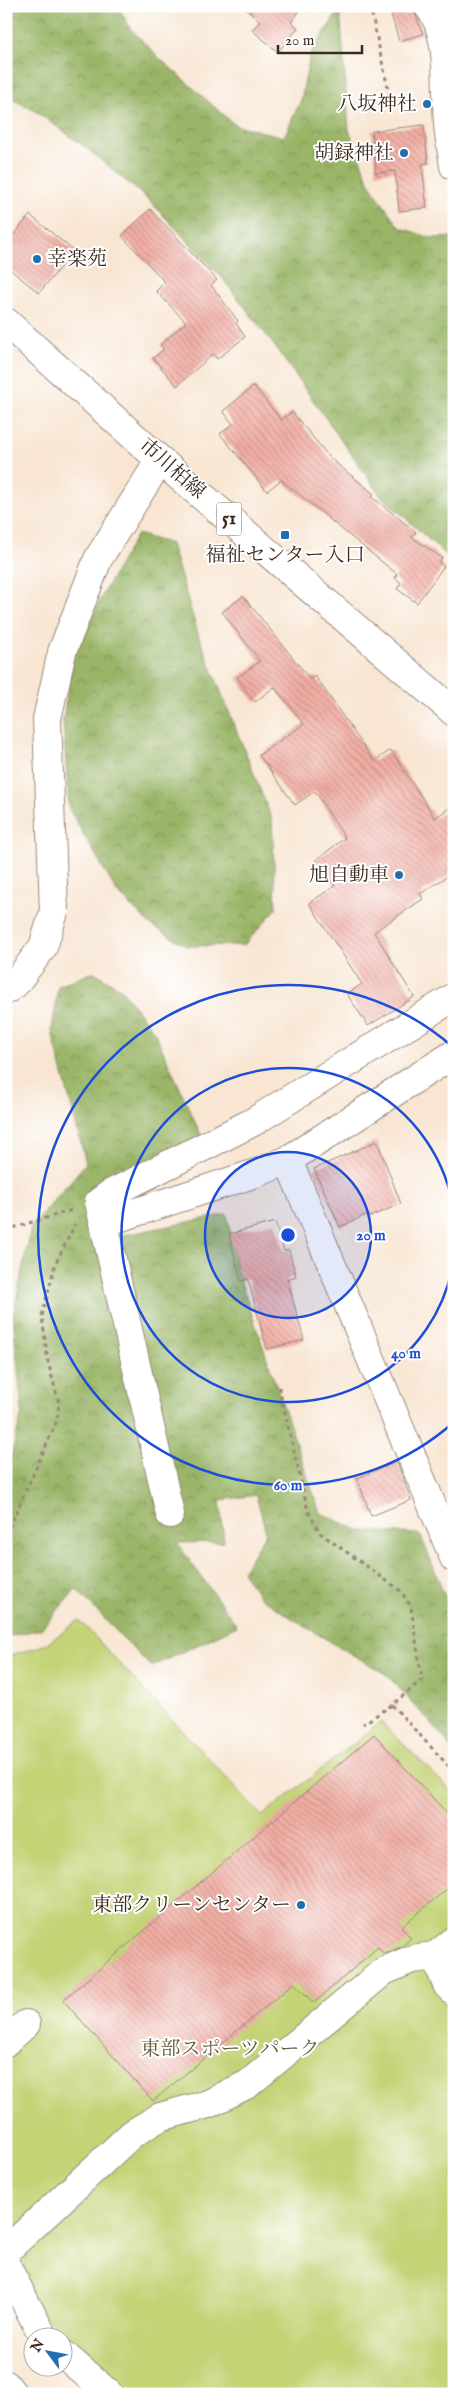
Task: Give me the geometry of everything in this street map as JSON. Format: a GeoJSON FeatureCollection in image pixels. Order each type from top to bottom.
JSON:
{"type":"FeatureCollection","features":[{"type":"Feature","properties":{"kind":"street"},"geometry":{"type":"LineString","coordinates":[[428,6],[440,28],[445,57],[448,125],[454,166]]}},
{"type":"Feature","properties":{"kind":"street","name":"市川柏線"},"geometry":{"type":"LineString","coordinates":[[6,322],[160,460],[454,712]]}},
{"type":"Feature","properties":{"kind":"street"},"geometry":{"type":"LineString","coordinates":[[6,990],[15,984],[43,947],[54,912],[47,719],[62,652],[98,559],[160,460]]}},
{"type":"Feature","properties":{"kind":"street"},"geometry":{"type":"LineString","coordinates":[[95,1211],[110,1194],[253,1122],[454,998]]}},
{"type":"Feature","properties":{"kind":"street"},"geometry":{"type":"LineString","coordinates":[[95,1211],[259,1172],[288,1160],[454,1054]]}},
{"type":"Feature","properties":{"kind":"street"},"geometry":{"type":"LineString","coordinates":[[288,1160],[454,1558]]}},
{"type":"Feature","properties":{"kind":"street"},"geometry":{"type":"LineString","coordinates":[[95,1211],[170,1514]]}},
{"type":"Feature","properties":{"kind":"street"},"geometry":{"type":"LineString","coordinates":[[6,2252],[132,2134],[160,2117],[208,2104],[248,2084],[384,1971],[444,1948],[447,1985],[454,1992]]}},
{"type":"Feature","properties":{"kind":"street"},"geometry":{"type":"LineString","coordinates":[[6,2042],[26,2024]]}},
{"type":"Feature","properties":{"kind":"street"},"geometry":{"type":"LineString","coordinates":[[6,2265],[39,2328]]}},
{"type":"Feature","properties":{"kind":"street"},"geometry":{"type":"LineString","coordinates":[[72,2362],[109,2394]]}},
{"type":"Feature","properties":{"kind":"street"},"geometry":{"type":"LineString","coordinates":[[6,2384],[13,2394]]}},
{"type":"Feature","properties":{"kind":"path"},"geometry":{"type":"LineString","coordinates":[[370,6],[392,106]]}},
{"type":"Feature","properties":{"kind":"path"},"geometry":{"type":"LineString","coordinates":[[6,1230],[95,1211]]}},
{"type":"Feature","properties":{"kind":"path"},"geometry":{"type":"LineString","coordinates":[[6,1535],[57,1421],[59,1403],[48,1362],[42,1316],[55,1264],[95,1211]]}},
{"type":"Feature","properties":{"kind":"path"},"geometry":{"type":"LineString","coordinates":[[279,1387],[308,1511],[320,1532],[336,1546],[401,1591],[411,1607],[422,1680],[392,1705],[363,1724]]}},
{"type":"Feature","properties":{"kind":"path"},"geometry":{"type":"LineString","coordinates":[[392,1705],[454,1772]]}},
{"type":"Feature","properties":{"kind":"green space"},"geometry":{"type":"Polygon","coordinates":[[[6,6],[118,6],[130,28],[158,57],[235,125],[284,137],[301,100],[310,55],[340,9],[349,130],[370,185],[399,227],[431,238],[454,237],[454,562],[381,496],[271,341],[223,279],[149,200],[85,147],[37,112],[6,96],[6,6]]]}},
{"type":"Feature","properties":{"kind":"green space"},"geometry":{"type":"Polygon","coordinates":[[[137,534],[171,544],[199,637],[272,819],[276,909],[244,945],[187,946],[149,924],[117,892],[69,809],[63,719],[73,659],[106,588],[137,534]]]}},
{"type":"Feature","properties":{"kind":"green space"},"geometry":{"type":"Polygon","coordinates":[[[94,972],[121,989],[155,1033],[201,1135],[114,1182],[96,1241],[227,1214],[237,1271],[320,1513],[361,1531],[420,1534],[454,1618],[454,1755],[446,1740],[387,1675],[261,1598],[242,1572],[266,1533],[256,1495],[220,1500],[224,1542],[177,1543],[237,1626],[151,1667],[76,1589],[41,1629],[6,1637],[6,1477],[22,1413],[13,1315],[31,1228],[86,1163],[52,1032],[58,986],[94,972]]]}},
{"type":"Feature","properties":{"kind":"green space","name":"東部スポーツパーク"},"geometry":{"type":"Polygon","coordinates":[[[79,1620],[262,1816],[381,1722],[454,1794],[454,2394],[131,2394],[72,2341],[72,2328],[58,2328],[6,2281],[6,1657],[47,1644],[79,1620]]]}},
{"type":"Feature","properties":{"kind":"building"},"geometry":{"type":"Polygon","coordinates":[[[243,6],[303,6],[291,22],[298,28],[278,52],[252,30],[260,21],[243,6]]]}},
{"type":"Feature","properties":{"kind":"building"},"geometry":{"type":"Polygon","coordinates":[[[413,8],[423,34],[399,41],[391,14],[413,8]]]}},
{"type":"Feature","properties":{"kind":"building"},"geometry":{"type":"Polygon","coordinates":[[[424,125],[428,163],[422,164],[427,208],[399,211],[395,171],[376,173],[372,131],[424,125]]]}},
{"type":"Feature","properties":{"kind":"building"},"geometry":{"type":"Polygon","coordinates":[[[150,209],[217,280],[211,285],[238,321],[236,323],[245,337],[217,359],[213,354],[177,386],[153,358],[164,349],[160,345],[186,322],[156,291],[165,282],[122,236],[150,209]]]}},
{"type":"Feature","properties":{"kind":"building","name":"幸楽苑"},"geometry":{"type":"Polygon","coordinates":[[[30,215],[74,251],[39,293],[6,266],[6,244],[30,215]]]}},
{"type":"Feature","properties":{"kind":"building"},"geometry":{"type":"Polygon","coordinates":[[[254,386],[281,420],[292,412],[331,459],[374,494],[372,497],[416,532],[412,537],[442,558],[439,563],[444,566],[417,603],[397,589],[401,583],[395,578],[397,574],[281,480],[267,491],[220,434],[233,424],[223,411],[254,386]]]}},
{"type":"Feature","properties":{"kind":"building"},"geometry":{"type":"Polygon","coordinates":[[[243,596],[310,679],[315,676],[374,761],[391,750],[435,818],[454,805],[454,872],[420,894],[423,899],[374,932],[414,997],[368,1026],[347,994],[362,984],[309,903],[335,886],[316,860],[345,838],[315,791],[295,805],[259,755],[304,724],[274,687],[255,702],[237,678],[260,661],[222,612],[243,596]]]}},
{"type":"Feature","properties":{"kind":"building"},"geometry":{"type":"Polygon","coordinates":[[[377,1141],[401,1204],[369,1217],[368,1214],[340,1227],[314,1169],[377,1141]]]}},
{"type":"Feature","properties":{"kind":"building"},"geometry":{"type":"Polygon","coordinates":[[[275,1222],[284,1251],[289,1250],[296,1276],[287,1279],[304,1340],[267,1349],[248,1279],[241,1281],[229,1234],[275,1222]]]}},
{"type":"Feature","properties":{"kind":"building"},"geometry":{"type":"Polygon","coordinates":[[[397,1462],[411,1500],[371,1516],[357,1478],[397,1462]]]}},
{"type":"Feature","properties":{"kind":"building","name":"東部クリーンセンター"},"geometry":{"type":"Polygon","coordinates":[[[374,1734],[454,1821],[454,1883],[401,1927],[411,1938],[401,1947],[384,1954],[378,1947],[314,2003],[294,1983],[153,2101],[63,2000],[374,1734]]]}},
{"type":"Feature","properties":{"kind":"place","name":"八坂神社"},"geometry":{"type":"Point","coordinates":[427,104]}},
{"type":"Feature","properties":{"kind":"place","name":"胡録神社"},"geometry":{"type":"Point","coordinates":[404,153]}},
{"type":"Feature","properties":{"kind":"place","name":"幸楽苑"},"geometry":{"type":"Point","coordinates":[37,259]}},
{"type":"Feature","properties":{"kind":"place","name":"福祉センター入口"},"geometry":{"type":"Point","coordinates":[285,535]}},
{"type":"Feature","properties":{"kind":"place","name":"旭自動車"},"geometry":{"type":"Point","coordinates":[399,875]}},
{"type":"Feature","properties":{"kind":"place","name":"東部クリーンセンター"},"geometry":{"type":"Point","coordinates":[301,1905]}}]}
